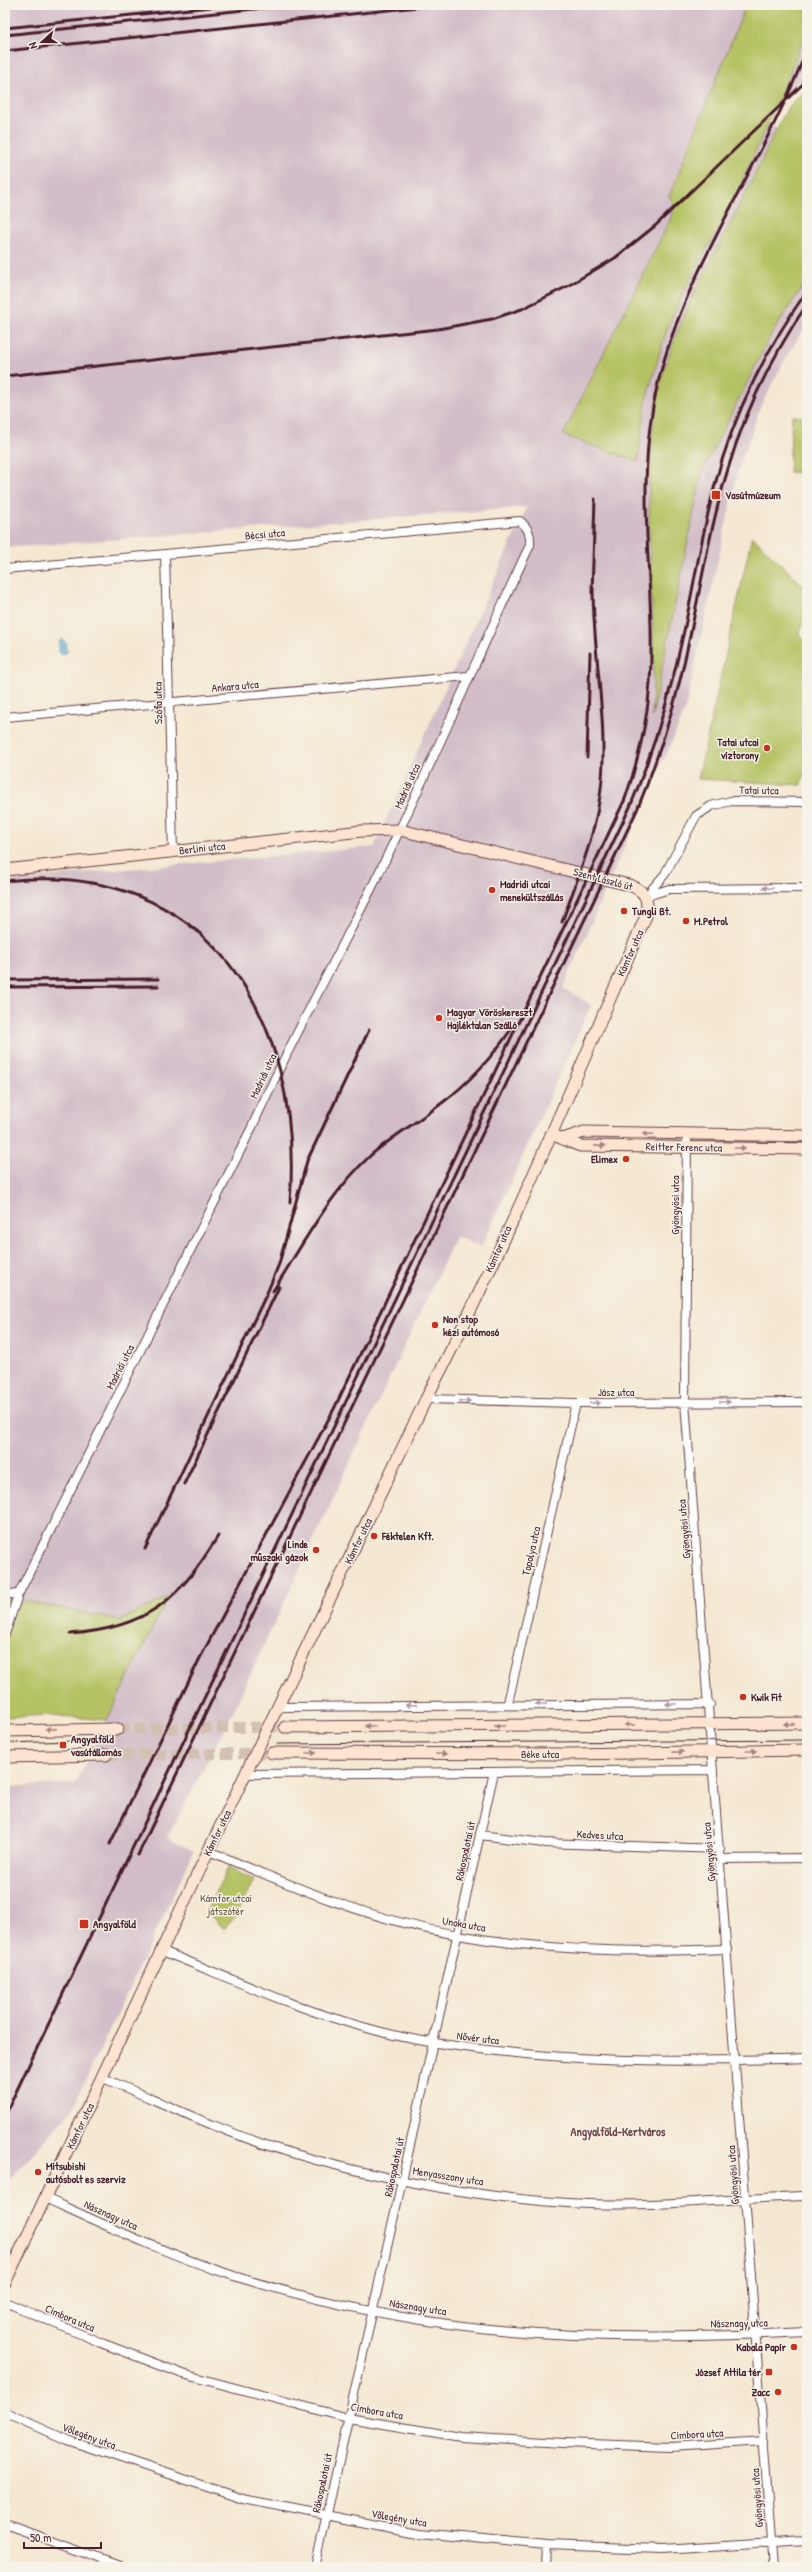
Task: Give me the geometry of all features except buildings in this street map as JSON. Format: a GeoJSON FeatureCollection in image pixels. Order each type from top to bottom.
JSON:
{"type":"FeatureCollection","features":[{"type":"Feature","properties":{"kind":"street","name":"Bécsi utca"},"geometry":{"type":"LineString","coordinates":[[5,569],[520,521],[526,526]]}},
{"type":"Feature","properties":{"kind":"street","name":"Madridi utca"},"geometry":{"type":"LineString","coordinates":[[5,1634],[18,1595],[252,1127],[278,1067],[400,830],[468,676],[530,545],[531,536],[526,526]]}},
{"type":"Feature","properties":{"kind":"street","name":"Szófia utca"},"geometry":{"type":"LineString","coordinates":[[165,554],[173,852]]}},
{"type":"Feature","properties":{"kind":"street","name":"Ankara utca"},"geometry":{"type":"LineString","coordinates":[[5,717],[468,676]]}},
{"type":"Feature","properties":{"kind":"street","name":"Tatai utca"},"geometry":{"type":"LineString","coordinates":[[646,896],[665,874],[696,816],[711,806],[730,801],[807,802]]}},
{"type":"Feature","properties":{"kind":"street","name":"Berlini utca"},"geometry":{"type":"LineString","coordinates":[[5,870],[362,832],[400,830]]}},
{"type":"Feature","properties":{"kind":"street","name":"Szent László út"},"geometry":{"type":"LineString","coordinates":[[400,830],[621,882],[636,887],[646,896],[669,889],[807,888]]}},
{"type":"Feature","properties":{"kind":"street","name":"Kámfor utca"},"geometry":{"type":"LineString","coordinates":[[5,2283],[209,1851],[426,1400],[459,1336],[551,1134],[646,916],[646,896]]}},
{"type":"Feature","properties":{"kind":"street","name":"Reitter Ferenc utca"},"geometry":{"type":"LineString","coordinates":[[563,1138],[584,1132],[807,1136]]}},
{"type":"Feature","properties":{"kind":"street","name":"Reitter Ferenc utca"},"geometry":{"type":"LineString","coordinates":[[551,1134],[580,1146],[807,1149]]}},
{"type":"Feature","properties":{"kind":"street","name":"Gyöngyösi utca"},"geometry":{"type":"LineString","coordinates":[[687,1135],[685,1402],[710,1704],[713,1770],[773,2567]]}},
{"type":"Feature","properties":{"kind":"street","name":"Jász utca"},"geometry":{"type":"LineString","coordinates":[[426,1400],[576,1403],[807,1402]]}},
{"type":"Feature","properties":{"kind":"street","name":"Topolya utca"},"geometry":{"type":"LineString","coordinates":[[508,1703],[576,1403]]}},
{"type":"Feature","properties":{"kind":"street"},"geometry":{"type":"LineString","coordinates":[[5,1593],[18,1595]]}},
{"type":"Feature","properties":{"kind":"street"},"geometry":{"type":"LineString","coordinates":[[279,1707],[508,1703],[710,1704]]}},
{"type":"Feature","properties":{"kind":"street"},"geometry":{"type":"LineString","coordinates":[[285,1727],[711,1725],[807,1723]]}},
{"type":"Feature","properties":{"kind":"street"},"geometry":{"type":"LineString","coordinates":[[5,1731],[118,1729]]}},
{"type":"Feature","properties":{"kind":"street","name":"Béke utca"},"geometry":{"type":"LineString","coordinates":[[272,1753],[569,1754],[807,1750]]}},
{"type":"Feature","properties":{"kind":"street"},"geometry":{"type":"LineString","coordinates":[[5,1757],[106,1755]]}},
{"type":"Feature","properties":{"kind":"street","name":"Béke utca"},"geometry":{"type":"LineString","coordinates":[[246,1774],[713,1770]]}},
{"type":"Feature","properties":{"kind":"street","name":"Rákospalotai út"},"geometry":{"type":"LineString","coordinates":[[315,2567],[494,1772]]}},
{"type":"Feature","properties":{"kind":"street","name":"Kedves utca"},"geometry":{"type":"LineString","coordinates":[[480,1835],[544,1843],[720,1849]]}},
{"type":"Feature","properties":{"kind":"street","name":"Unoka utca"},"geometry":{"type":"LineString","coordinates":[[209,1851],[336,1901],[380,1915],[458,1935],[572,1947],[665,1952],[727,1949]]}},
{"type":"Feature","properties":{"kind":"street"},"geometry":{"type":"LineString","coordinates":[[720,1859],[807,1858]]}},
{"type":"Feature","properties":{"kind":"street","name":"Nővér utca"},"geometry":{"type":"LineString","coordinates":[[162,1951],[278,2000],[368,2029],[432,2043],[548,2057],[736,2061],[807,2058]]}},
{"type":"Feature","properties":{"kind":"street","name":"Menyasszony utca"},"geometry":{"type":"LineString","coordinates":[[103,2078],[208,2123],[278,2149],[403,2181],[514,2198],[590,2204],[807,2196]]}},
{"type":"Feature","properties":{"kind":"street","name":"Násznagy utca"},"geometry":{"type":"LineString","coordinates":[[45,2198],[164,2251],[289,2292],[373,2311],[478,2327],[573,2335],[756,2334],[807,2332]]}},
{"type":"Feature","properties":{"kind":"street","name":"Cimbora utca"},"geometry":{"type":"LineString","coordinates":[[5,2302],[104,2344],[183,2374],[348,2418],[460,2437],[671,2447],[764,2441]]}},
{"type":"Feature","properties":{"kind":"street","name":"Vőlegény utca"},"geometry":{"type":"LineString","coordinates":[[5,2412],[67,2440],[243,2499],[418,2533],[547,2545],[660,2549],[807,2540]]}},
{"type":"Feature","properties":{"kind":"street"},"geometry":{"type":"LineString","coordinates":[[5,2524],[122,2567]]}},
{"type":"Feature","properties":{"kind":"street"},"geometry":{"type":"LineString","coordinates":[[546,2567],[547,2545]]}},
{"type":"Feature","properties":{"kind":"shaded area"},"geometry":{"type":"Polygon","coordinates":[[[5,5],[163,5],[166,9],[189,5],[746,5],[669,197],[673,201],[671,218],[563,435],[638,462],[647,396],[661,347],[672,317],[684,291],[730,207],[768,124],[777,128],[683,320],[671,350],[654,416],[649,479],[654,679],[652,713],[702,472],[772,333],[807,280],[807,324],[789,352],[760,408],[737,474],[685,710],[666,756],[650,783],[639,813],[563,988],[591,1005],[481,1248],[456,1236],[229,1720],[167,1838],[194,1851],[71,2111],[5,2185],[5,1787],[76,1783],[167,1598],[120,1620],[5,1597],[5,880],[374,847],[527,507],[5,548],[5,5]]]}},
{"type":"Feature","properties":{"kind":"shaded area"},"geometry":{"type":"Polygon","coordinates":[[[807,29],[807,59],[799,78],[807,70],[807,84],[804,87],[798,81],[780,98],[807,29]]]}},
{"type":"Feature","properties":{"kind":"green space"},"geometry":{"type":"Polygon","coordinates":[[[746,5],[807,5],[807,29],[780,98],[775,103],[768,124],[730,207],[684,291],[666,332],[647,396],[638,462],[563,435],[671,218],[673,201],[669,197],[746,5]]]}},
{"type":"Feature","properties":{"kind":"green space"},"geometry":{"type":"Polygon","coordinates":[[[807,84],[807,280],[772,333],[702,472],[652,717],[653,642],[649,492],[650,455],[659,391],[675,337],[698,285],[744,197],[788,107],[806,90],[804,87],[807,84]]]}},
{"type":"Feature","properties":{"kind":"green space"},"geometry":{"type":"Polygon","coordinates":[[[792,416],[807,417],[807,473],[789,472],[792,416]]]}},
{"type":"Feature","properties":{"kind":"green space"},"geometry":{"type":"Polygon","coordinates":[[[752,536],[807,590],[807,617],[798,635],[807,641],[807,772],[800,785],[698,779],[752,536]]]}},
{"type":"Feature","properties":{"kind":"green space"},"geometry":{"type":"Polygon","coordinates":[[[5,1597],[120,1620],[168,1597],[107,1720],[50,1715],[5,1717],[5,1597]]]}},
{"type":"Feature","properties":{"kind":"green space","name":"Kámfor utcai játszótér"},"geometry":{"type":"Polygon","coordinates":[[[228,1868],[254,1880],[236,1916],[224,1929],[206,1911],[228,1868]]]}},
{"type":"Feature","properties":{"kind":"water"},"geometry":{"type":"Polygon","coordinates":[[[62,639],[67,644],[65,648],[68,651],[62,655],[59,652],[59,642],[62,639]]]}},
{"type":"Feature","properties":{"kind":"tunnel"},"geometry":{"type":"LineString","coordinates":[[118,1729],[285,1727]]}},
{"type":"Feature","properties":{"kind":"tunnel"},"geometry":{"type":"LineString","coordinates":[[106,1755],[272,1753]]}},
{"type":"Feature","properties":{"kind":"tram line"},"geometry":{"type":"LineString","coordinates":[[5,1743],[113,1740]]}},
{"type":"Feature","properties":{"kind":"tram line"},"geometry":{"type":"LineString","coordinates":[[277,1744],[807,1740]]}},
{"type":"Feature","properties":{"kind":"railway"},"geometry":{"type":"LineString","coordinates":[[5,28],[230,5]]}},
{"type":"Feature","properties":{"kind":"railway"},"geometry":{"type":"LineString","coordinates":[[5,35],[293,5]]}},
{"type":"Feature","properties":{"kind":"railway"},"geometry":{"type":"LineString","coordinates":[[5,51],[436,5]]}},
{"type":"Feature","properties":{"kind":"railway"},"geometry":{"type":"LineString","coordinates":[[110,1844],[200,1658],[334,1409],[625,799],[641,742],[647,713],[650,683],[651,614],[646,510],[646,476],[648,442],[653,407],[664,360],[680,314],[700,270],[721,225],[767,138],[807,49]]}},
{"type":"Feature","properties":{"kind":"railway"},"geometry":{"type":"LineString","coordinates":[[5,376],[438,329],[492,319],[522,309],[566,287],[615,258],[655,226],[807,80]]}},
{"type":"Feature","properties":{"kind":"railway"},"geometry":{"type":"LineString","coordinates":[[5,2115],[630,807],[647,764],[668,698],[684,631],[701,545],[722,460],[738,415],[758,372],[781,330],[807,291]]}},
{"type":"Feature","properties":{"kind":"railway"},"geometry":{"type":"LineString","coordinates":[[138,1855],[637,810],[662,744],[677,693],[714,520],[735,447],[761,384],[783,343],[807,304]]}},
{"type":"Feature","properties":{"kind":"railway"},"geometry":{"type":"LineString","coordinates":[[592,593],[595,499]]}},
{"type":"Feature","properties":{"kind":"railway"},"geometry":{"type":"LineString","coordinates":[[562,922],[587,852],[600,798],[602,779],[603,732],[595,636],[593,588]]}},
{"type":"Feature","properties":{"kind":"railway"},"geometry":{"type":"LineString","coordinates":[[587,757],[590,653]]}},
{"type":"Feature","properties":{"kind":"railway"},"geometry":{"type":"LineString","coordinates":[[5,881],[76,881],[137,896],[188,924],[229,964],[260,1014],[280,1071],[290,1134],[290,1202]]}},
{"type":"Feature","properties":{"kind":"railway"},"geometry":{"type":"LineString","coordinates":[[5,980],[158,979]]}},
{"type":"Feature","properties":{"kind":"railway"},"geometry":{"type":"LineString","coordinates":[[5,987],[158,986]]}},
{"type":"Feature","properties":{"kind":"railway"},"geometry":{"type":"LineString","coordinates":[[273,1291],[329,1203],[356,1170],[379,1148],[433,1110],[462,1086],[497,1049],[512,1028]]}},
{"type":"Feature","properties":{"kind":"railway"},"geometry":{"type":"LineString","coordinates":[[145,1549],[267,1293],[279,1264],[307,1161],[369,1030]]}},
{"type":"Feature","properties":{"kind":"railway"},"geometry":{"type":"LineString","coordinates":[[184,1484],[279,1287]]}},
{"type":"Feature","properties":{"kind":"railway"},"geometry":{"type":"LineString","coordinates":[[70,1634],[97,1631],[120,1625],[140,1617],[158,1607],[174,1594],[189,1577],[204,1558],[218,1536]]}},
{"type":"Feature","properties":{"kind":"place","name":"Vasútmúzeum"},"geometry":{"type":"Point","coordinates":[716,495]}},
{"type":"Feature","properties":{"kind":"place","name":"Tatai utcai víztorony"},"geometry":{"type":"Point","coordinates":[767,748]}},
{"type":"Feature","properties":{"kind":"place","name":"Madridi utcai menekültszállás"},"geometry":{"type":"Point","coordinates":[492,890]}},
{"type":"Feature","properties":{"kind":"place","name":"Tungli Bt."},"geometry":{"type":"Point","coordinates":[624,911]}},
{"type":"Feature","properties":{"kind":"place","name":"M.Petrol"},"geometry":{"type":"Point","coordinates":[686,921]}},
{"type":"Feature","properties":{"kind":"place","name":"Magyar Vöröskereszt Hajléktalan Szálló"},"geometry":{"type":"Point","coordinates":[439,1018]}},
{"type":"Feature","properties":{"kind":"place","name":"Elimex"},"geometry":{"type":"Point","coordinates":[626,1159]}},
{"type":"Feature","properties":{"kind":"place","name":"Non stop kézi autómosó"},"geometry":{"type":"Point","coordinates":[435,1325]}},
{"type":"Feature","properties":{"kind":"place","name":"Féktelen Kft."},"geometry":{"type":"Point","coordinates":[374,1536]}},
{"type":"Feature","properties":{"kind":"place","name":"Linde műszaki gázok"},"geometry":{"type":"Point","coordinates":[316,1550]}},
{"type":"Feature","properties":{"kind":"place","name":"Kwik Fit"},"geometry":{"type":"Point","coordinates":[743,1697]}},
{"type":"Feature","properties":{"kind":"place","name":"Angyalföld vasútállomás"},"geometry":{"type":"Point","coordinates":[63,1745]}},
{"type":"Feature","properties":{"kind":"place","name":"Angyalföld"},"geometry":{"type":"Point","coordinates":[84,1924]}},
{"type":"Feature","properties":{"kind":"place","name":"Mitsubishi autósbolt es szerviz"},"geometry":{"type":"Point","coordinates":[38,2172]}},
{"type":"Feature","properties":{"kind":"place","name":"Kabala Papír"},"geometry":{"type":"Point","coordinates":[794,2347]}},
{"type":"Feature","properties":{"kind":"place","name":"József Attila tér"},"geometry":{"type":"Point","coordinates":[769,2372]}},
{"type":"Feature","properties":{"kind":"place","name":"Zacc"},"geometry":{"type":"Point","coordinates":[778,2392]}},
{"type":"Feature","properties":{"kind":"district","name":"Angyalföld-Kertváros"},"geometry":{"type":"Point","coordinates":[618,2131]}}]}
